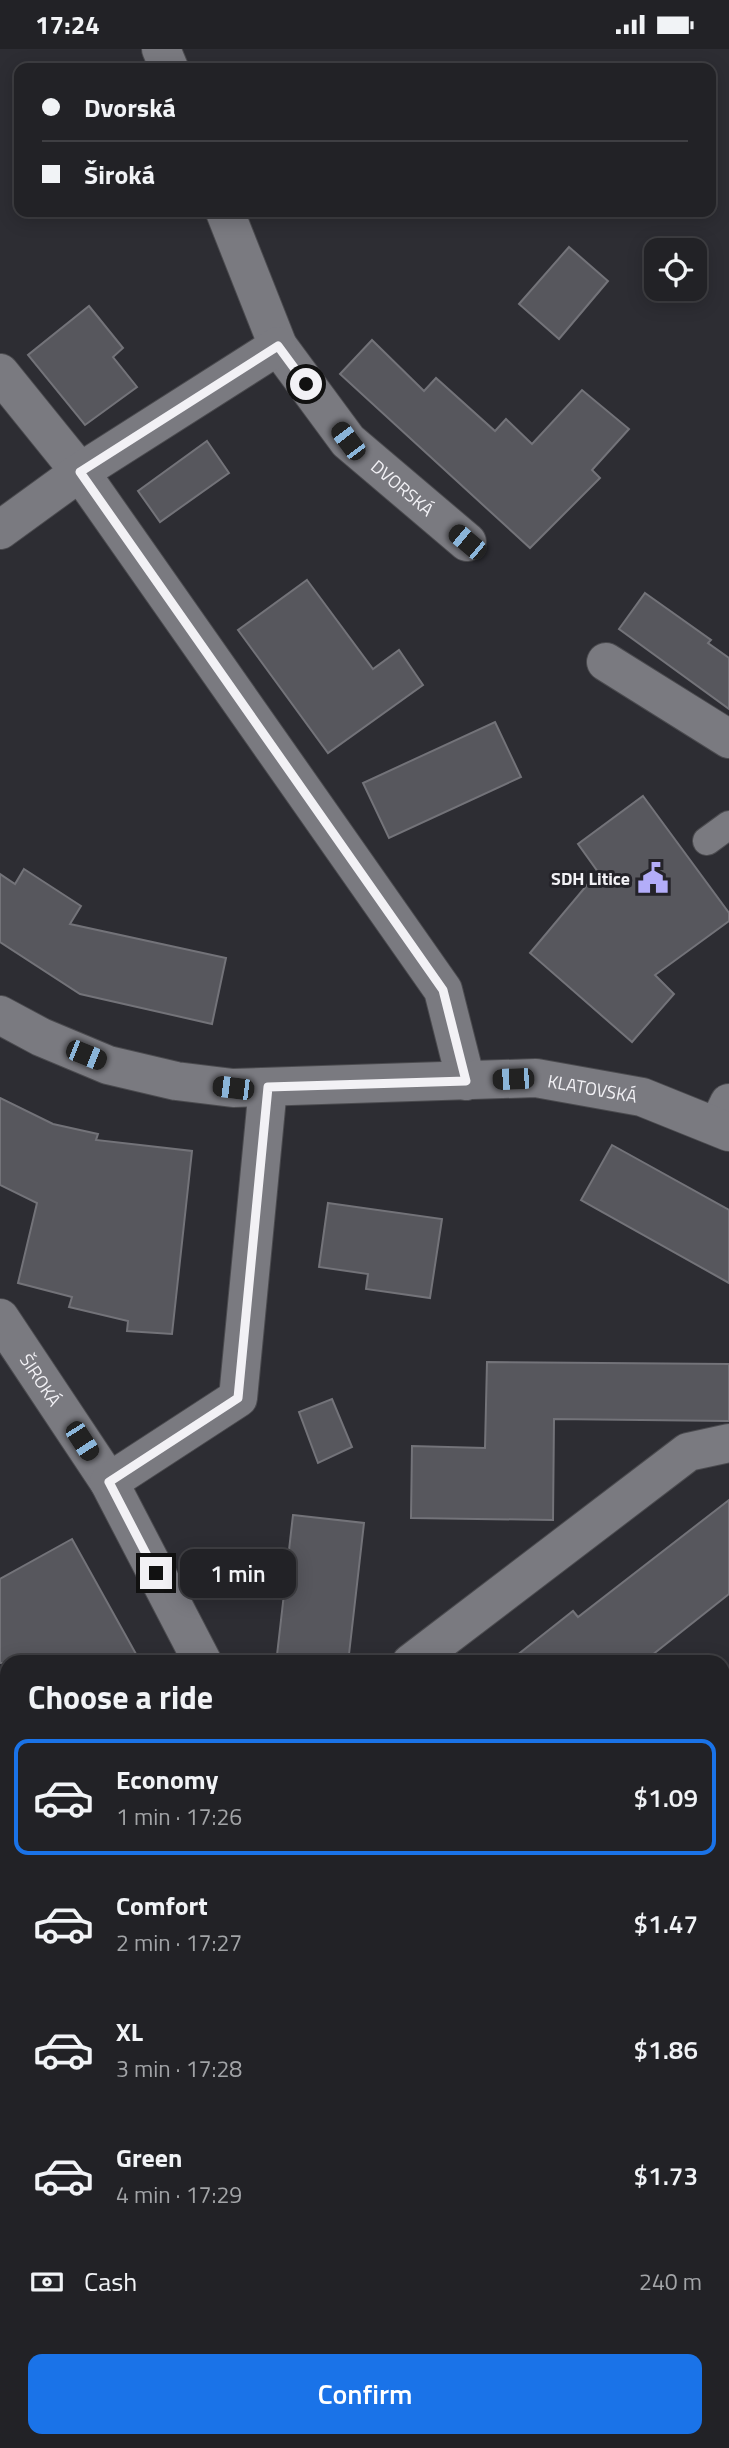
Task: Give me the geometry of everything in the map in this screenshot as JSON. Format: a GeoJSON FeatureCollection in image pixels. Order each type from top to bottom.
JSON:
{"type":"FeatureCollection","features":[{"type":"Feature","properties":{"kind":"street","name":"DVORSKÁ"},"geometry":{"type":"LineString","coordinates":[[227,217],[278,346],[348,441],[467,542]]}},
{"type":"Feature","properties":{"kind":"street"},"geometry":{"type":"LineString","coordinates":[[0,530],[80,472],[278,346]]}},
{"type":"Feature","properties":{"kind":"street"},"geometry":{"type":"LineString","coordinates":[[0,373],[80,472],[443,990],[466,1081]]}},
{"type":"Feature","properties":{"kind":"street"},"geometry":{"type":"LineString","coordinates":[[606,662],[729,739]]}},
{"type":"Feature","properties":{"kind":"street","name":"KLATOVSKÁ"},"geometry":{"type":"LineString","coordinates":[[0,1015],[41,1037],[108,1065],[176,1081],[233,1088],[536,1078],[642,1097],[725,1120]]}},
{"type":"Feature","properties":{"kind":"street"},"geometry":{"type":"LineString","coordinates":[[109,1482],[238,1398],[268,1087]]}},
{"type":"Feature","properties":{"kind":"street","name":"ŠIROKÁ"},"geometry":{"type":"LineString","coordinates":[[0,1318],[109,1482],[199,1655]]}},
{"type":"Feature","properties":{"kind":"street"},"geometry":{"type":"LineString","coordinates":[[422,1655],[688,1452],[729,1443]]}},
{"type":"Feature","properties":{"kind":"building"},"geometry":{"type":"Polygon","coordinates":[[[569,247],[608,281],[559,339],[519,304],[569,247]]]}},
{"type":"Feature","properties":{"kind":"building"},"geometry":{"type":"Polygon","coordinates":[[[89,306],[123,348],[113,357],[137,387],[85,425],[28,355],[89,306]]]}},
{"type":"Feature","properties":{"kind":"building"},"geometry":{"type":"Polygon","coordinates":[[[372,340],[424,391],[436,378],[495,431],[506,419],[532,444],[582,390],[629,429],[592,470],[600,478],[530,548],[340,374],[372,340]]]}},
{"type":"Feature","properties":{"kind":"building"},"geometry":{"type":"Polygon","coordinates":[[[207,441],[229,473],[160,522],[138,491],[207,441]]]}},
{"type":"Feature","properties":{"kind":"building"},"geometry":{"type":"Polygon","coordinates":[[[307,580],[373,669],[399,650],[423,685],[328,753],[238,630],[307,580]]]}},
{"type":"Feature","properties":{"kind":"building"},"geometry":{"type":"Polygon","coordinates":[[[645,593],[711,640],[708,643],[729,658],[729,709],[619,629],[645,593]]]}},
{"type":"Feature","properties":{"kind":"building"},"geometry":{"type":"Polygon","coordinates":[[[495,722],[521,777],[389,838],[363,783],[495,722]]]}},
{"type":"Feature","properties":{"kind":"building"},"geometry":{"type":"Polygon","coordinates":[[[643,796],[729,913],[729,921],[655,975],[674,994],[632,1042],[530,953],[598,872],[578,844],[643,796]]]}},
{"type":"Feature","properties":{"kind":"building"},"geometry":{"type":"Polygon","coordinates":[[[24,869],[81,906],[70,924],[226,958],[212,1024],[80,994],[0,942],[0,874],[15,884],[24,869]]]}},
{"type":"Feature","properties":{"kind":"building"},"geometry":{"type":"Polygon","coordinates":[[[0,1098],[53,1124],[98,1134],[96,1140],[192,1151],[172,1334],[127,1331],[128,1321],[69,1307],[72,1297],[18,1283],[37,1203],[0,1185],[0,1098]]]}},
{"type":"Feature","properties":{"kind":"building"},"geometry":{"type":"Polygon","coordinates":[[[612,1145],[729,1210],[729,1283],[581,1200],[612,1145]]]}},
{"type":"Feature","properties":{"kind":"building"},"geometry":{"type":"Polygon","coordinates":[[[328,1203],[442,1219],[430,1298],[366,1289],[368,1274],[319,1267],[328,1203]]]}},
{"type":"Feature","properties":{"kind":"building"},"geometry":{"type":"Polygon","coordinates":[[[487,1362],[729,1364],[729,1421],[554,1419],[553,1520],[411,1518],[412,1446],[485,1448],[487,1362]]]}},
{"type":"Feature","properties":{"kind":"building"},"geometry":{"type":"Polygon","coordinates":[[[332,1399],[352,1447],[318,1463],[299,1412],[332,1399]]]}},
{"type":"Feature","properties":{"kind":"building"},"geometry":{"type":"Polygon","coordinates":[[[729,1500],[729,1594],[652,1655],[517,1655],[573,1611],[578,1617],[729,1500]]]}},
{"type":"Feature","properties":{"kind":"building"},"geometry":{"type":"Polygon","coordinates":[[[293,1515],[364,1523],[349,1655],[277,1655],[293,1515]]]}},
{"type":"Feature","properties":{"kind":"building"},"geometry":{"type":"Polygon","coordinates":[[[72,1539],[137,1655],[0,1655],[0,1579],[72,1539]]]}},
{"type":"Feature","properties":{"kind":"place","name":"SDH Litice"},"geometry":{"type":"Point","coordinates":[653,878]}},
{"type":"Feature","properties":{"kind":"route"},"geometry":{"type":"LineString","coordinates":[[156,1573],[109,1482],[238,1398],[268,1087],[466,1081],[443,990],[80,472],[278,346],[306,384]]}}]}
